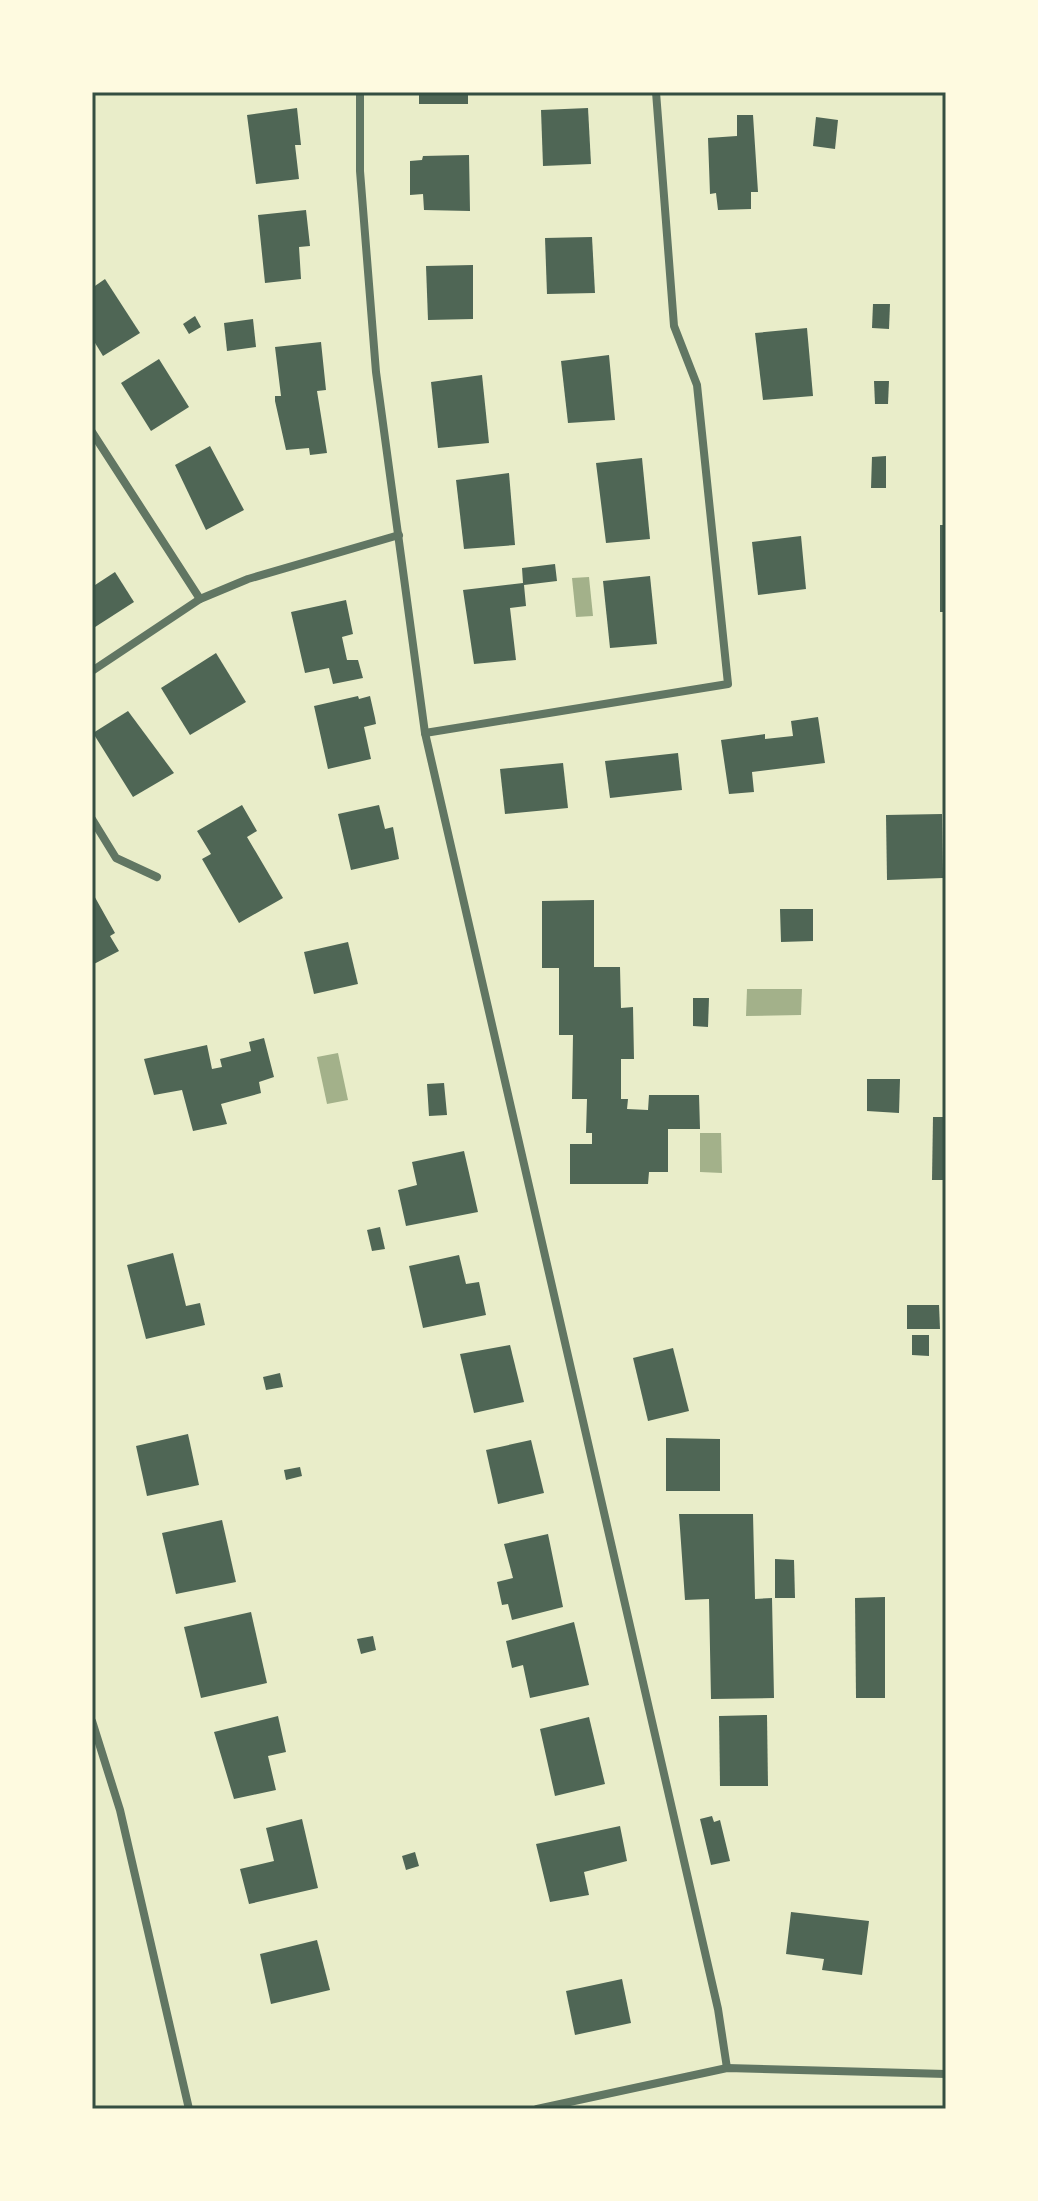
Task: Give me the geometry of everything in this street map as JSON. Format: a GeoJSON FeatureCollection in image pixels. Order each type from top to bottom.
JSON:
{"type":"FeatureCollection","features":[{"type":"Feature","properties":{"kind":"street"},"geometry":{"type":"LineString","coordinates":[[360,92],[360,171],[376,372],[425,733],[718,2009],[727,2068]]}},
{"type":"Feature","properties":{"kind":"street"},"geometry":{"type":"LineString","coordinates":[[425,733],[728,684],[697,385],[674,326],[656,92]]}},
{"type":"Feature","properties":{"kind":"street"},"geometry":{"type":"LineString","coordinates":[[92,432],[200,599]]}},
{"type":"Feature","properties":{"kind":"street"},"geometry":{"type":"LineString","coordinates":[[92,671],[200,599],[248,579],[399,535]]}},
{"type":"Feature","properties":{"kind":"street"},"geometry":{"type":"LineString","coordinates":[[92,819],[116,858],[157,877]]}},
{"type":"Feature","properties":{"kind":"street"},"geometry":{"type":"LineString","coordinates":[[92,1721],[120,1810],[189,2109]]}},
{"type":"Feature","properties":{"kind":"street"},"geometry":{"type":"LineString","coordinates":[[537,2109],[727,2068],[946,2074]]}},
{"type":"Feature","properties":{"kind":"shaded area"},"geometry":{"type":"Polygon","coordinates":[[[589,577],[593,616],[576,617],[572,578],[589,577]]]}},
{"type":"Feature","properties":{"kind":"shaded area"},"geometry":{"type":"Polygon","coordinates":[[[747,989],[802,989],[801,1015],[746,1016],[747,989]]]}},
{"type":"Feature","properties":{"kind":"shaded area"},"geometry":{"type":"Polygon","coordinates":[[[338,1053],[348,1100],[327,1104],[317,1057],[338,1053]]]}},
{"type":"Feature","properties":{"kind":"shaded area"},"geometry":{"type":"Polygon","coordinates":[[[700,1133],[721,1133],[722,1173],[700,1172],[700,1133]]]}},
{"type":"Feature","properties":{"kind":"building"},"geometry":{"type":"Polygon","coordinates":[[[419,92],[468,92],[468,104],[419,104],[419,92]]]}},
{"type":"Feature","properties":{"kind":"building"},"geometry":{"type":"Polygon","coordinates":[[[297,108],[301,145],[295,145],[299,179],[256,184],[247,115],[297,108]]]}},
{"type":"Feature","properties":{"kind":"building"},"geometry":{"type":"Polygon","coordinates":[[[588,108],[591,164],[543,166],[541,110],[588,108]]]}},
{"type":"Feature","properties":{"kind":"building"},"geometry":{"type":"Polygon","coordinates":[[[737,115],[753,115],[758,192],[751,192],[751,209],[718,210],[716,193],[710,194],[708,138],[737,136],[737,115]]]}},
{"type":"Feature","properties":{"kind":"building"},"geometry":{"type":"Polygon","coordinates":[[[816,117],[838,120],[835,149],[813,146],[816,117]]]}},
{"type":"Feature","properties":{"kind":"building"},"geometry":{"type":"Polygon","coordinates":[[[469,155],[470,211],[424,210],[423,194],[410,195],[410,161],[422,160],[423,156],[469,155]]]}},
{"type":"Feature","properties":{"kind":"building"},"geometry":{"type":"Polygon","coordinates":[[[306,210],[310,246],[299,247],[301,279],[265,283],[258,215],[306,210]]]}},
{"type":"Feature","properties":{"kind":"building"},"geometry":{"type":"Polygon","coordinates":[[[592,237],[595,293],[547,294],[545,238],[592,237]]]}},
{"type":"Feature","properties":{"kind":"building"},"geometry":{"type":"Polygon","coordinates":[[[473,265],[473,319],[428,320],[426,266],[473,265]]]}},
{"type":"Feature","properties":{"kind":"building"},"geometry":{"type":"Polygon","coordinates":[[[105,279],[140,333],[103,356],[92,338],[92,288],[105,279]]]}},
{"type":"Feature","properties":{"kind":"building"},"geometry":{"type":"Polygon","coordinates":[[[873,304],[890,304],[889,329],[872,328],[873,304]]]}},
{"type":"Feature","properties":{"kind":"building"},"geometry":{"type":"Polygon","coordinates":[[[195,316],[201,327],[189,334],[183,324],[195,316]]]}},
{"type":"Feature","properties":{"kind":"building"},"geometry":{"type":"Polygon","coordinates":[[[253,319],[256,347],[227,351],[224,323],[253,319]]]}},
{"type":"Feature","properties":{"kind":"building"},"geometry":{"type":"Polygon","coordinates":[[[807,328],[813,396],[763,400],[755,333],[807,328]]]}},
{"type":"Feature","properties":{"kind":"building"},"geometry":{"type":"Polygon","coordinates":[[[321,342],[326,390],[317,391],[327,453],[310,455],[309,448],[286,450],[275,401],[275,396],[281,396],[275,347],[321,342]]]}},
{"type":"Feature","properties":{"kind":"building"},"geometry":{"type":"Polygon","coordinates":[[[609,355],[615,420],[568,423],[561,361],[609,355]]]}},
{"type":"Feature","properties":{"kind":"building"},"geometry":{"type":"Polygon","coordinates":[[[159,359],[189,407],[151,431],[121,383],[159,359]]]}},
{"type":"Feature","properties":{"kind":"building"},"geometry":{"type":"Polygon","coordinates":[[[482,375],[489,443],[438,448],[431,382],[482,375]]]}},
{"type":"Feature","properties":{"kind":"building"},"geometry":{"type":"Polygon","coordinates":[[[874,381],[889,381],[888,404],[875,404],[874,381]]]}},
{"type":"Feature","properties":{"kind":"building"},"geometry":{"type":"Polygon","coordinates":[[[210,446],[244,510],[206,530],[175,465],[210,446]]]}},
{"type":"Feature","properties":{"kind":"building"},"geometry":{"type":"Polygon","coordinates":[[[886,456],[886,488],[871,488],[872,457],[886,456]]]}},
{"type":"Feature","properties":{"kind":"building"},"geometry":{"type":"Polygon","coordinates":[[[642,458],[650,539],[606,543],[596,463],[642,458]]]}},
{"type":"Feature","properties":{"kind":"building"},"geometry":{"type":"Polygon","coordinates":[[[509,473],[515,545],[464,549],[456,480],[509,473]]]}},
{"type":"Feature","properties":{"kind":"building"},"geometry":{"type":"Polygon","coordinates":[[[940,525],[946,525],[946,612],[940,612],[940,525]]]}},
{"type":"Feature","properties":{"kind":"building"},"geometry":{"type":"Polygon","coordinates":[[[801,536],[806,589],[758,595],[752,542],[801,536]]]}},
{"type":"Feature","properties":{"kind":"building"},"geometry":{"type":"Polygon","coordinates":[[[555,564],[557,581],[524,585],[526,606],[510,608],[516,660],[474,664],[463,590],[523,583],[522,568],[555,564]]]}},
{"type":"Feature","properties":{"kind":"building"},"geometry":{"type":"Polygon","coordinates":[[[115,572],[134,602],[92,629],[92,587],[115,572]]]}},
{"type":"Feature","properties":{"kind":"building"},"geometry":{"type":"Polygon","coordinates":[[[650,576],[657,644],[610,648],[603,581],[650,576]]]}},
{"type":"Feature","properties":{"kind":"building"},"geometry":{"type":"Polygon","coordinates":[[[346,600],[353,634],[342,637],[347,660],[358,660],[363,678],[333,684],[329,668],[305,673],[291,612],[346,600]]]}},
{"type":"Feature","properties":{"kind":"building"},"geometry":{"type":"Polygon","coordinates":[[[216,653],[246,702],[190,735],[161,688],[216,653]]]}},
{"type":"Feature","properties":{"kind":"building"},"geometry":{"type":"Polygon","coordinates":[[[358,696],[359,699],[370,696],[375,718],[376,724],[364,727],[371,759],[328,769],[314,706],[358,696]]]}},
{"type":"Feature","properties":{"kind":"building"},"geometry":{"type":"Polygon","coordinates":[[[128,711],[174,773],[133,797],[93,733],[128,711]]]}},
{"type":"Feature","properties":{"kind":"building"},"geometry":{"type":"Polygon","coordinates":[[[818,717],[825,763],[752,772],[754,792],[729,794],[721,740],[765,734],[765,739],[793,736],[791,721],[818,717]]]}},
{"type":"Feature","properties":{"kind":"building"},"geometry":{"type":"Polygon","coordinates":[[[678,753],[682,790],[610,798],[605,761],[678,753]]]}},
{"type":"Feature","properties":{"kind":"building"},"geometry":{"type":"Polygon","coordinates":[[[563,763],[568,808],[505,814],[500,769],[563,763]]]}},
{"type":"Feature","properties":{"kind":"building"},"geometry":{"type":"Polygon","coordinates":[[[242,805],[257,831],[247,837],[283,898],[239,923],[202,859],[211,854],[197,831],[242,805]]]}},
{"type":"Feature","properties":{"kind":"building"},"geometry":{"type":"Polygon","coordinates":[[[379,805],[385,829],[393,827],[399,859],[351,870],[338,814],[379,805]]]}},
{"type":"Feature","properties":{"kind":"building"},"geometry":{"type":"Polygon","coordinates":[[[942,814],[943,878],[887,880],[886,815],[942,814]]]}},
{"type":"Feature","properties":{"kind":"building"},"geometry":{"type":"Polygon","coordinates":[[[92,892],[115,933],[110,936],[119,951],[92,965],[92,892]]]}},
{"type":"Feature","properties":{"kind":"building"},"geometry":{"type":"Polygon","coordinates":[[[594,900],[594,967],[620,967],[621,1008],[633,1007],[634,1059],[621,1059],[621,1099],[628,1099],[627,1109],[648,1110],[649,1095],[699,1095],[700,1129],[668,1129],[668,1172],[649,1172],[648,1184],[570,1184],[570,1144],[592,1144],[592,1133],[586,1133],[587,1099],[572,1099],[573,1035],[559,1035],[559,968],[542,968],[542,901],[594,900]]]}},
{"type":"Feature","properties":{"kind":"building"},"geometry":{"type":"Polygon","coordinates":[[[780,909],[813,909],[813,941],[781,942],[780,909]]]}},
{"type":"Feature","properties":{"kind":"building"},"geometry":{"type":"Polygon","coordinates":[[[348,942],[358,984],[314,994],[304,952],[348,942]]]}},
{"type":"Feature","properties":{"kind":"building"},"geometry":{"type":"Polygon","coordinates":[[[693,998],[709,998],[708,1027],[693,1026],[693,998]]]}},
{"type":"Feature","properties":{"kind":"building"},"geometry":{"type":"Polygon","coordinates":[[[264,1038],[274,1077],[259,1082],[261,1093],[221,1104],[227,1124],[193,1131],[182,1090],[154,1095],[144,1059],[207,1045],[212,1069],[222,1067],[220,1059],[251,1051],[249,1042],[264,1038]]]}},
{"type":"Feature","properties":{"kind":"building"},"geometry":{"type":"Polygon","coordinates":[[[867,1079],[900,1079],[899,1113],[867,1111],[867,1079]]]}},
{"type":"Feature","properties":{"kind":"building"},"geometry":{"type":"Polygon","coordinates":[[[444,1083],[447,1115],[429,1116],[427,1084],[444,1083]]]}},
{"type":"Feature","properties":{"kind":"building"},"geometry":{"type":"Polygon","coordinates":[[[933,1117],[946,1117],[946,1180],[932,1180],[933,1117]]]}},
{"type":"Feature","properties":{"kind":"building"},"geometry":{"type":"Polygon","coordinates":[[[464,1151],[478,1212],[406,1226],[398,1190],[417,1185],[412,1162],[464,1151]]]}},
{"type":"Feature","properties":{"kind":"building"},"geometry":{"type":"Polygon","coordinates":[[[380,1227],[385,1249],[372,1251],[367,1230],[380,1227]]]}},
{"type":"Feature","properties":{"kind":"building"},"geometry":{"type":"Polygon","coordinates":[[[173,1253],[186,1306],[200,1303],[205,1325],[146,1339],[127,1265],[173,1253]]]}},
{"type":"Feature","properties":{"kind":"building"},"geometry":{"type":"Polygon","coordinates":[[[459,1255],[466,1284],[479,1282],[486,1315],[423,1328],[409,1266],[459,1255]]]}},
{"type":"Feature","properties":{"kind":"building"},"geometry":{"type":"Polygon","coordinates":[[[907,1305],[939,1305],[940,1329],[907,1329],[907,1305]]]}},
{"type":"Feature","properties":{"kind":"building"},"geometry":{"type":"Polygon","coordinates":[[[912,1335],[929,1335],[929,1356],[912,1355],[912,1335]]]}},
{"type":"Feature","properties":{"kind":"building"},"geometry":{"type":"Polygon","coordinates":[[[510,1345],[524,1402],[474,1413],[460,1354],[510,1345]]]}},
{"type":"Feature","properties":{"kind":"building"},"geometry":{"type":"Polygon","coordinates":[[[673,1348],[689,1411],[648,1421],[633,1358],[673,1348]]]}},
{"type":"Feature","properties":{"kind":"building"},"geometry":{"type":"Polygon","coordinates":[[[280,1373],[283,1387],[266,1390],[263,1377],[280,1373]]]}},
{"type":"Feature","properties":{"kind":"building"},"geometry":{"type":"Polygon","coordinates":[[[188,1434],[199,1485],[147,1496],[136,1446],[188,1434]]]}},
{"type":"Feature","properties":{"kind":"building"},"geometry":{"type":"Polygon","coordinates":[[[666,1438],[720,1439],[720,1491],[666,1491],[666,1438]]]}},
{"type":"Feature","properties":{"kind":"building"},"geometry":{"type":"Polygon","coordinates":[[[531,1440],[544,1493],[498,1504],[486,1450],[531,1440]]]}},
{"type":"Feature","properties":{"kind":"building"},"geometry":{"type":"Polygon","coordinates":[[[300,1467],[302,1476],[286,1480],[284,1470],[300,1467]]]}},
{"type":"Feature","properties":{"kind":"building"},"geometry":{"type":"Polygon","coordinates":[[[679,1514],[753,1514],[755,1599],[772,1598],[774,1698],[711,1699],[709,1599],[685,1600],[679,1514]]]}},
{"type":"Feature","properties":{"kind":"building"},"geometry":{"type":"Polygon","coordinates":[[[222,1520],[236,1582],[176,1594],[162,1533],[222,1520]]]}},
{"type":"Feature","properties":{"kind":"building"},"geometry":{"type":"Polygon","coordinates":[[[548,1534],[563,1607],[512,1620],[508,1604],[502,1605],[497,1582],[513,1578],[504,1544],[548,1534]]]}},
{"type":"Feature","properties":{"kind":"building"},"geometry":{"type":"Polygon","coordinates":[[[775,1559],[794,1560],[795,1598],[775,1598],[775,1559]]]}},
{"type":"Feature","properties":{"kind":"building"},"geometry":{"type":"Polygon","coordinates":[[[885,1597],[885,1698],[856,1698],[855,1598],[885,1597]]]}},
{"type":"Feature","properties":{"kind":"building"},"geometry":{"type":"Polygon","coordinates":[[[251,1612],[267,1683],[201,1698],[184,1627],[251,1612]]]}},
{"type":"Feature","properties":{"kind":"building"},"geometry":{"type":"Polygon","coordinates":[[[574,1622],[589,1685],[530,1698],[523,1665],[512,1668],[506,1641],[574,1622]]]}},
{"type":"Feature","properties":{"kind":"building"},"geometry":{"type":"Polygon","coordinates":[[[373,1636],[376,1650],[361,1654],[357,1639],[373,1636]]]}},
{"type":"Feature","properties":{"kind":"building"},"geometry":{"type":"Polygon","coordinates":[[[767,1715],[768,1786],[720,1786],[719,1716],[767,1715]]]}},
{"type":"Feature","properties":{"kind":"building"},"geometry":{"type":"Polygon","coordinates":[[[278,1716],[286,1752],[268,1756],[276,1790],[234,1799],[214,1732],[278,1716]]]}},
{"type":"Feature","properties":{"kind":"building"},"geometry":{"type":"Polygon","coordinates":[[[589,1717],[605,1784],[555,1796],[540,1729],[589,1717]]]}},
{"type":"Feature","properties":{"kind":"building"},"geometry":{"type":"Polygon","coordinates":[[[712,1816],[714,1822],[720,1820],[730,1861],[711,1865],[700,1819],[712,1816]]]}},
{"type":"Feature","properties":{"kind":"building"},"geometry":{"type":"Polygon","coordinates":[[[302,1819],[318,1888],[249,1904],[240,1869],[274,1861],[266,1828],[302,1819]]]}},
{"type":"Feature","properties":{"kind":"building"},"geometry":{"type":"Polygon","coordinates":[[[620,1826],[627,1861],[584,1872],[589,1895],[550,1902],[536,1844],[620,1826]]]}},
{"type":"Feature","properties":{"kind":"building"},"geometry":{"type":"Polygon","coordinates":[[[415,1852],[419,1866],[406,1870],[402,1856],[415,1852]]]}},
{"type":"Feature","properties":{"kind":"building"},"geometry":{"type":"Polygon","coordinates":[[[791,1912],[869,1921],[862,1975],[822,1970],[824,1959],[786,1954],[791,1912]]]}},
{"type":"Feature","properties":{"kind":"building"},"geometry":{"type":"Polygon","coordinates":[[[317,1940],[330,1990],[271,2004],[260,1954],[317,1940]]]}},
{"type":"Feature","properties":{"kind":"building"},"geometry":{"type":"Polygon","coordinates":[[[622,1979],[631,2023],[575,2035],[566,1991],[622,1979]]]}}]}
